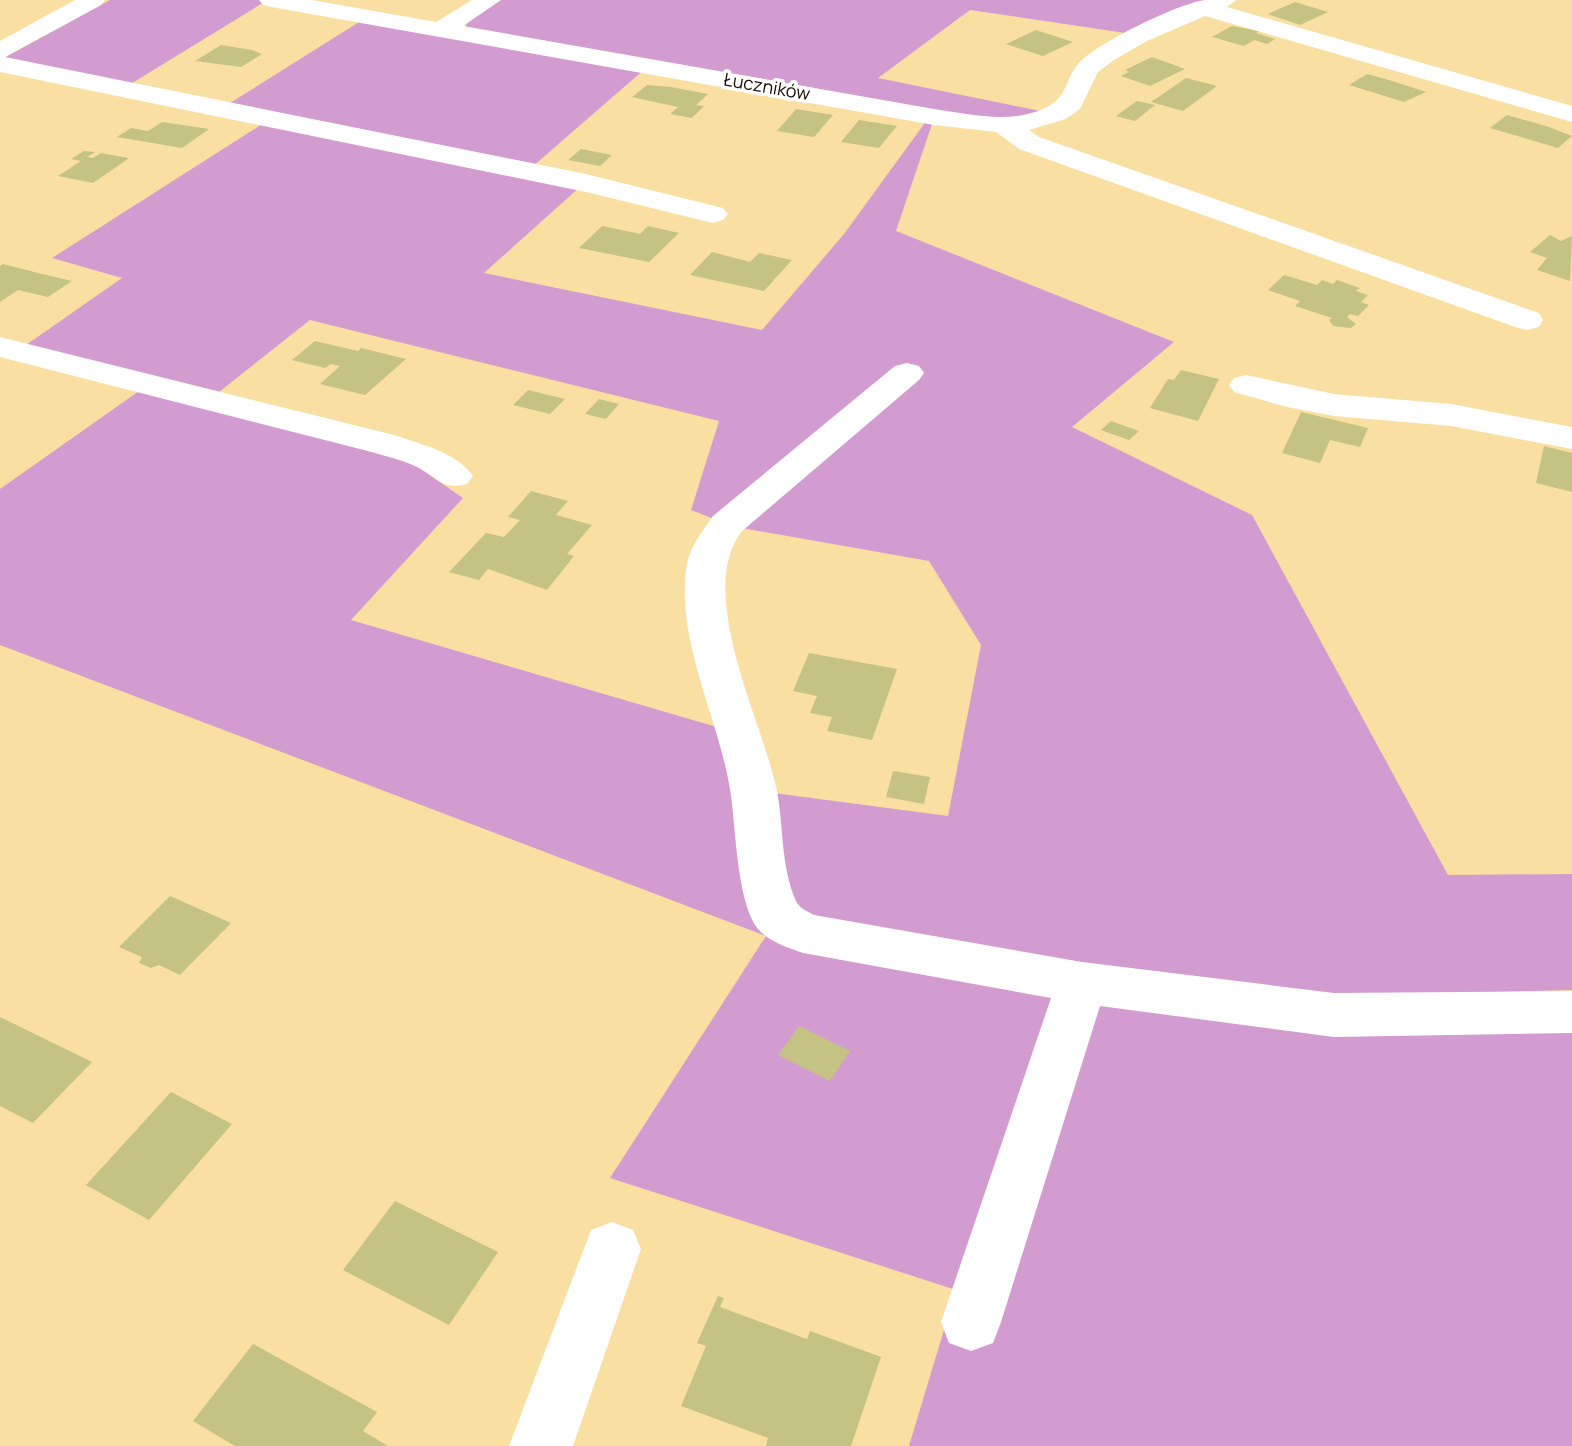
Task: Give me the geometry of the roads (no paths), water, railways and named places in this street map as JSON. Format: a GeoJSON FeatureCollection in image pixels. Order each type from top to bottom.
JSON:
{"type":"FeatureCollection","features":[{"type":"Feature","properties":{"kind":"street"},"geometry":{"type":"LineString","coordinates":[[0,51],[12,36],[93,0]]}},
{"type":"Feature","properties":{"kind":"street","name":"Łuczników"},"geometry":{"type":"LineString","coordinates":[[271,0],[934,117],[1002,124],[1039,119],[1061,110],[1073,100],[1091,65],[1117,49],[1214,4]]}},
{"type":"Feature","properties":{"kind":"street"},"geometry":{"type":"LineString","coordinates":[[440,30],[489,0]]}},
{"type":"Feature","properties":{"kind":"street"},"geometry":{"type":"LineString","coordinates":[[1214,4],[1572,114]]}},
{"type":"Feature","properties":{"kind":"street"},"geometry":{"type":"LineString","coordinates":[[0,64],[586,183],[713,214]]}},
{"type":"Feature","properties":{"kind":"street"},"geometry":{"type":"LineString","coordinates":[[1002,124],[1029,143],[1527,320]]}},
{"type":"Feature","properties":{"kind":"street"},"geometry":{"type":"LineString","coordinates":[[0,347],[381,443],[432,460],[454,476]]}},
{"type":"Feature","properties":{"kind":"street"},"geometry":{"type":"LineString","coordinates":[[907,373],[727,524],[712,545],[706,568],[709,627],[753,787],[766,885],[777,917],[803,933],[1082,983],[1334,1015],[1572,1012]]}},
{"type":"Feature","properties":{"kind":"street"},"geometry":{"type":"LineString","coordinates":[[1246,385],[1287,397],[1334,405],[1451,415],[1572,438]]}},
{"type":"Feature","properties":{"kind":"street"},"geometry":{"type":"LineString","coordinates":[[971,1322],[1082,983]]}},
{"type":"Feature","properties":{"kind":"street"},"geometry":{"type":"LineString","coordinates":[[541,1446],[612,1249]]}}]}
